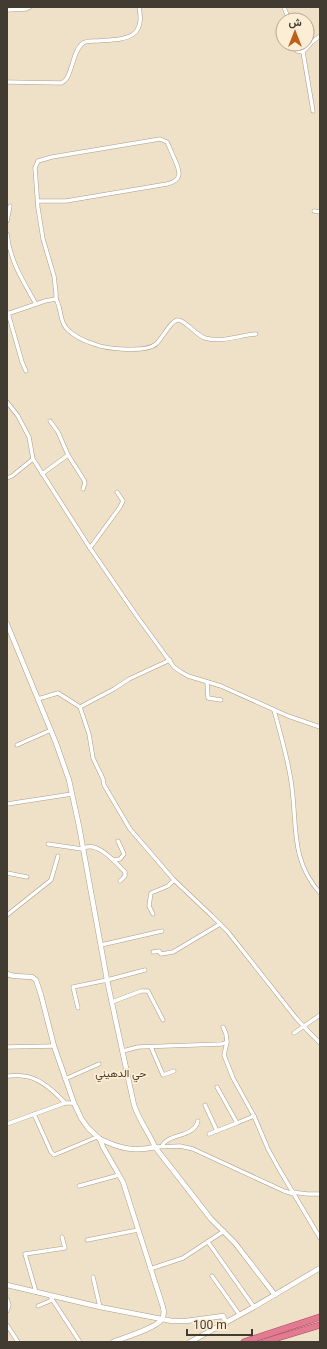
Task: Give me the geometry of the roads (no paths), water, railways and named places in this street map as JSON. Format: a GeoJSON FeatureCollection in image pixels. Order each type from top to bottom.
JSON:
{"type":"FeatureCollection","features":[{"type":"Feature","properties":{"kind":"highway"},"geometry":{"type":"LineString","coordinates":[[244,1342],[320,1318]]}},
{"type":"Feature","properties":{"kind":"highway"},"geometry":{"type":"LineString","coordinates":[[264,1342],[320,1324]]}},
{"type":"Feature","properties":{"kind":"street"},"geometry":{"type":"LineString","coordinates":[[7,10],[26,9],[30,7]]}},
{"type":"Feature","properties":{"kind":"street"},"geometry":{"type":"LineString","coordinates":[[7,82],[63,82],[68,77],[77,51],[83,44],[90,41],[122,39],[136,32],[140,22],[138,7]]}},
{"type":"Feature","properties":{"kind":"street"},"geometry":{"type":"LineString","coordinates":[[303,52],[313,111]]}},
{"type":"Feature","properties":{"kind":"street"},"geometry":{"type":"LineString","coordinates":[[38,201],[66,201],[167,184],[177,180],[179,177],[179,171],[166,142],[160,139],[47,158],[38,161],[34,168],[38,201],[43,239],[54,276],[56,299],[63,324],[73,334],[94,345],[122,348],[142,349],[154,346],[161,340],[173,322],[178,320],[181,320],[197,334],[212,340],[256,334]]}},
{"type":"Feature","properties":{"kind":"street"},"geometry":{"type":"LineString","coordinates":[[7,221],[10,206]]}},
{"type":"Feature","properties":{"kind":"street"},"geometry":{"type":"LineString","coordinates":[[314,211],[320,212]]}},
{"type":"Feature","properties":{"kind":"street"},"geometry":{"type":"LineString","coordinates":[[7,234],[16,269],[36,304]]}},
{"type":"Feature","properties":{"kind":"street"},"geometry":{"type":"LineString","coordinates":[[26,371],[16,344],[8,314],[56,299]]}},
{"type":"Feature","properties":{"kind":"street"},"geometry":{"type":"LineString","coordinates":[[7,402],[18,416],[28,437],[33,459],[42,474],[90,548],[174,667],[188,676],[221,686],[274,710],[320,727]]}},
{"type":"Feature","properties":{"kind":"street"},"geometry":{"type":"LineString","coordinates":[[50,421],[58,432],[68,455],[84,480],[85,483],[83,489]]}},
{"type":"Feature","properties":{"kind":"street"},"geometry":{"type":"LineString","coordinates":[[42,474],[68,455]]}},
{"type":"Feature","properties":{"kind":"street"},"geometry":{"type":"LineString","coordinates":[[7,478],[12,476],[33,459]]}},
{"type":"Feature","properties":{"kind":"street"},"geometry":{"type":"LineString","coordinates":[[90,548],[123,501],[117,492]]}},
{"type":"Feature","properties":{"kind":"street"},"geometry":{"type":"LineString","coordinates":[[7,624],[64,765],[72,794],[107,980],[136,1112],[155,1147],[211,1219],[224,1230],[235,1243],[275,1295]]}},
{"type":"Feature","properties":{"kind":"street"},"geometry":{"type":"LineString","coordinates":[[80,707],[130,679],[170,660]]}},
{"type":"Feature","properties":{"kind":"street"},"geometry":{"type":"LineString","coordinates":[[207,682],[208,698],[221,700]]}},
{"type":"Feature","properties":{"kind":"street"},"geometry":{"type":"LineString","coordinates":[[38,699],[58,693],[80,707],[89,734],[93,758],[109,795],[130,830],[174,880],[220,924],[303,1026],[320,1043]]}},
{"type":"Feature","properties":{"kind":"street"},"geometry":{"type":"LineString","coordinates":[[274,710],[291,781],[297,848],[306,873],[320,893]]}},
{"type":"Feature","properties":{"kind":"street"},"geometry":{"type":"LineString","coordinates":[[17,745],[50,730]]}},
{"type":"Feature","properties":{"kind":"street"},"geometry":{"type":"LineString","coordinates":[[7,804],[72,794]]}},
{"type":"Feature","properties":{"kind":"street"},"geometry":{"type":"LineString","coordinates":[[48,844],[82,849],[86,846],[93,846],[115,860],[120,859],[124,854],[118,841]]}},
{"type":"Feature","properties":{"kind":"street"},"geometry":{"type":"LineString","coordinates":[[7,915],[51,880],[58,856]]}},
{"type":"Feature","properties":{"kind":"street"},"geometry":{"type":"LineString","coordinates":[[108,856],[125,872],[125,876],[120,881]]}},
{"type":"Feature","properties":{"kind":"street"},"geometry":{"type":"LineString","coordinates":[[7,873],[27,877]]}},
{"type":"Feature","properties":{"kind":"street"},"geometry":{"type":"LineString","coordinates":[[154,914],[149,906],[151,892],[168,886],[174,880]]}},
{"type":"Feature","properties":{"kind":"street"},"geometry":{"type":"LineString","coordinates":[[153,952],[159,951],[161,954],[173,952],[220,924]]}},
{"type":"Feature","properties":{"kind":"street"},"geometry":{"type":"LineString","coordinates":[[101,944],[162,931]]}},
{"type":"Feature","properties":{"kind":"street"},"geometry":{"type":"LineString","coordinates":[[78,1008],[73,987],[145,970]]}},
{"type":"Feature","properties":{"kind":"street"},"geometry":{"type":"LineString","coordinates":[[7,974],[32,977],[36,980],[54,1046],[74,1103],[81,1118],[98,1138],[123,1182],[163,1308],[164,1312],[161,1320],[154,1325],[113,1342]]}},
{"type":"Feature","properties":{"kind":"street"},"geometry":{"type":"LineString","coordinates":[[112,1002],[141,991],[146,991],[150,993],[163,1020]]}},
{"type":"Feature","properties":{"kind":"street"},"geometry":{"type":"LineString","coordinates":[[294,1033],[320,1015]]}},
{"type":"Feature","properties":{"kind":"street"},"geometry":{"type":"LineString","coordinates":[[223,1027],[227,1042],[224,1055],[233,1078],[254,1116],[268,1149],[320,1238]]}},
{"type":"Feature","properties":{"kind":"street"},"geometry":{"type":"LineString","coordinates":[[123,1051],[138,1047],[151,1048],[222,1044],[227,1042]]}},
{"type":"Feature","properties":{"kind":"street"},"geometry":{"type":"LineString","coordinates":[[7,1047],[54,1046]]}},
{"type":"Feature","properties":{"kind":"street"},"geometry":{"type":"LineString","coordinates":[[151,1048],[163,1075],[174,1071]]}},
{"type":"Feature","properties":{"kind":"street"},"geometry":{"type":"LineString","coordinates":[[65,1079],[99,1064]]}},
{"type":"Feature","properties":{"kind":"street"},"geometry":{"type":"LineString","coordinates":[[7,1076],[24,1076],[32,1078],[56,1092],[66,1103]]}},
{"type":"Feature","properties":{"kind":"street"},"geometry":{"type":"LineString","coordinates":[[217,1087],[237,1123]]}},
{"type":"Feature","properties":{"kind":"street"},"geometry":{"type":"LineString","coordinates":[[7,1124],[66,1103],[74,1103]]}},
{"type":"Feature","properties":{"kind":"street"},"geometry":{"type":"LineString","coordinates":[[205,1106],[217,1131]]}},
{"type":"Feature","properties":{"kind":"street"},"geometry":{"type":"LineString","coordinates":[[34,1114],[51,1152],[54,1155],[98,1138],[125,1149],[148,1149],[162,1146],[180,1146],[193,1149],[284,1191],[293,1193],[320,1194]]}},
{"type":"Feature","properties":{"kind":"street"},"geometry":{"type":"LineString","coordinates":[[209,1134],[254,1116]]}},
{"type":"Feature","properties":{"kind":"street"},"geometry":{"type":"LineString","coordinates":[[162,1146],[166,1141],[193,1130],[198,1121]]}},
{"type":"Feature","properties":{"kind":"street"},"geometry":{"type":"LineString","coordinates":[[107,1154],[113,1145]]}},
{"type":"Feature","properties":{"kind":"street"},"geometry":{"type":"LineString","coordinates":[[79,1186],[119,1175]]}},
{"type":"Feature","properties":{"kind":"street"},"geometry":{"type":"LineString","coordinates":[[87,1240],[138,1230]]}},
{"type":"Feature","properties":{"kind":"street"},"geometry":{"type":"LineString","coordinates":[[150,1269],[183,1258],[224,1230]]}},
{"type":"Feature","properties":{"kind":"street"},"geometry":{"type":"LineString","coordinates":[[36,1292],[25,1254],[65,1248],[62,1237]]}},
{"type":"Feature","properties":{"kind":"street"},"geometry":{"type":"LineString","coordinates":[[208,1242],[254,1307]]}},
{"type":"Feature","properties":{"kind":"street"},"geometry":{"type":"LineString","coordinates":[[190,1342],[226,1323],[239,1314],[254,1307],[320,1268]]}},
{"type":"Feature","properties":{"kind":"street"},"geometry":{"type":"LineString","coordinates":[[212,1276],[239,1314]]}},
{"type":"Feature","properties":{"kind":"street"},"geometry":{"type":"LineString","coordinates":[[94,1277],[100,1307]]}},
{"type":"Feature","properties":{"kind":"street"},"geometry":{"type":"LineString","coordinates":[[7,1285],[36,1292],[51,1298],[161,1320],[186,1321],[213,1316],[223,1316],[226,1323]]}},
{"type":"Feature","properties":{"kind":"street"},"geometry":{"type":"LineString","coordinates":[[38,1306],[51,1298]]}},
{"type":"Feature","properties":{"kind":"street"},"geometry":{"type":"LineString","coordinates":[[51,1298],[80,1342]]}},
{"type":"Feature","properties":{"kind":"street"},"geometry":{"type":"LineString","coordinates":[[7,1300],[9,1307],[7,1311]]}},
{"type":"Feature","properties":{"kind":"street"},"geometry":{"type":"LineString","coordinates":[[7,1325],[18,1342]]}},
{"type":"Feature","properties":{"kind":"district","name":"حي الدهيني"},"geometry":{"type":"Point","coordinates":[121,1073]}}]}
